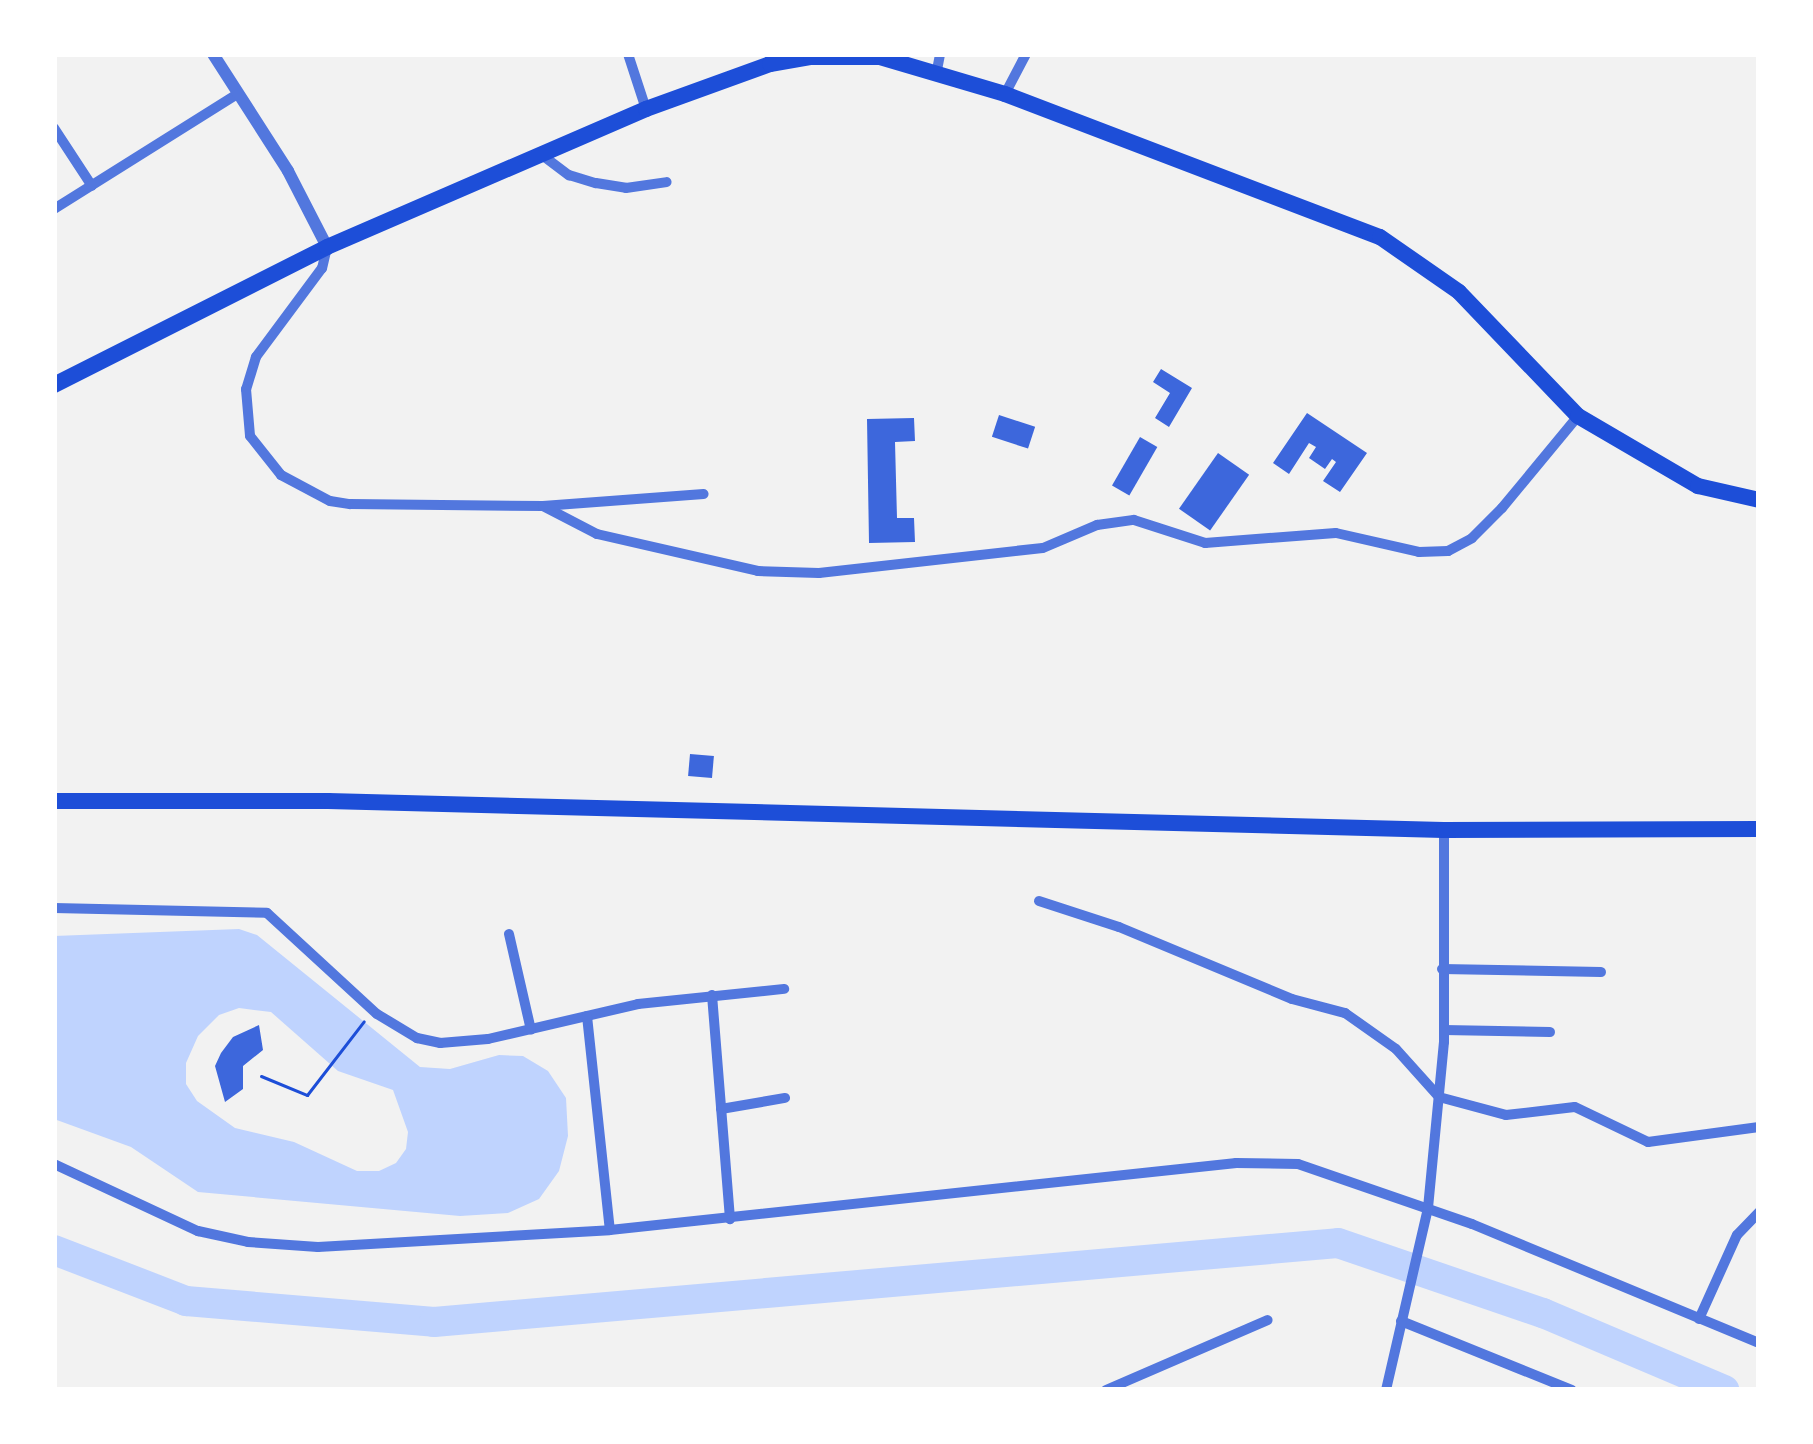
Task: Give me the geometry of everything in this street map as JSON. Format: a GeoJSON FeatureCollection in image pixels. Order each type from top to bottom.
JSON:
{"type":"FeatureCollection","features":[{"type":"Feature","properties":{"kind":"main road"},"geometry":{"type":"LineString","coordinates":[[54,385],[327,247],[646,109],[745,71],[811,56],[880,57],[939,62],[1004,94],[1380,237],[1459,292],[1578,416],[1698,486],[1759,500]]}},
{"type":"Feature","properties":{"kind":"main road"},"geometry":{"type":"LineString","coordinates":[[54,801],[328,801],[1444,830],[1759,829]]}},
{"type":"Feature","properties":{"kind":"street"},"geometry":{"type":"LineString","coordinates":[[213,54],[288,171],[327,247],[322,268],[263,346],[250,372],[247,422],[267,463],[330,501],[543,506],[704,494]]}},
{"type":"Feature","properties":{"kind":"street"},"geometry":{"type":"LineString","coordinates":[[628,54],[646,109]]}},
{"type":"Feature","properties":{"kind":"street"},"geometry":{"type":"LineString","coordinates":[[1004,94],[1026,54]]}},
{"type":"Feature","properties":{"kind":"street"},"geometry":{"type":"LineString","coordinates":[[54,209],[236,95]]}},
{"type":"Feature","properties":{"kind":"street"},"geometry":{"type":"LineString","coordinates":[[54,128],[92,186]]}},
{"type":"Feature","properties":{"kind":"street"},"geometry":{"type":"LineString","coordinates":[[541,154],[568,175],[596,183],[626,188],[668,182]]}},
{"type":"Feature","properties":{"kind":"street"},"geometry":{"type":"LineString","coordinates":[[543,506],[597,534],[789,573],[1043,548],[1097,525],[1134,520],[1205,543],[1336,533],[1419,552],[1448,551],[1472,538],[1502,508],[1578,416]]}},
{"type":"Feature","properties":{"kind":"street"},"geometry":{"type":"LineString","coordinates":[[1386,1390],[1428,1208],[1444,1030],[1444,830]]}},
{"type":"Feature","properties":{"kind":"street"},"geometry":{"type":"LineString","coordinates":[[1040,901],[1119,927],[1292,999],[1345,1013],[1396,1049],[1439,1097],[1506,1115],[1575,1107],[1648,1142],[1759,1127]]}},
{"type":"Feature","properties":{"kind":"street"},"geometry":{"type":"LineString","coordinates":[[54,908],[267,913],[376,1014],[417,1038],[459,1044],[587,1016],[712,995],[784,989]]}},
{"type":"Feature","properties":{"kind":"street"},"geometry":{"type":"LineString","coordinates":[[509,934],[531,1030]]}},
{"type":"Feature","properties":{"kind":"street"},"geometry":{"type":"LineString","coordinates":[[1442,969],[1601,973]]}},
{"type":"Feature","properties":{"kind":"street"},"geometry":{"type":"LineString","coordinates":[[712,995],[730,1219]]}},
{"type":"Feature","properties":{"kind":"street"},"geometry":{"type":"LineString","coordinates":[[587,1016],[610,1230]]}},
{"type":"Feature","properties":{"kind":"street"},"geometry":{"type":"LineString","coordinates":[[1444,1030],[1550,1032]]}},
{"type":"Feature","properties":{"kind":"street"},"geometry":{"type":"LineString","coordinates":[[721,1109],[784,1098]]}},
{"type":"Feature","properties":{"kind":"street"},"geometry":{"type":"LineString","coordinates":[[54,1164],[175,1222],[278,1246],[610,1230],[1272,1161],[1325,1170],[1428,1208],[1759,1343]]}},
{"type":"Feature","properties":{"kind":"street"},"geometry":{"type":"LineString","coordinates":[[1700,1319],[1729,1250],[1756,1217]]}},
{"type":"Feature","properties":{"kind":"street"},"geometry":{"type":"LineString","coordinates":[[1106,1390],[1268,1320]]}},
{"type":"Feature","properties":{"kind":"street"},"geometry":{"type":"LineString","coordinates":[[1401,1321],[1572,1390]]}},
{"type":"Feature","properties":{"kind":"path"},"geometry":{"type":"LineString","coordinates":[[261,1076],[307,1095],[365,1018]]}},
{"type":"Feature","properties":{"kind":"water"},"geometry":{"type":"Polygon","coordinates":[[[239,929],[257,935],[420,1067],[450,1069],[499,1055],[523,1056],[548,1071],[566,1098],[568,1136],[559,1171],[539,1199],[508,1213],[460,1216],[198,1192],[131,1147],[54,1119],[54,936],[239,929]],[[239,1008],[219,1015],[198,1036],[186,1063],[186,1084],[197,1101],[235,1128],[294,1142],[357,1171],[379,1171],[396,1163],[406,1149],[408,1132],[393,1090],[338,1071],[271,1012],[239,1008]]]}},
{"type":"Feature","properties":{"kind":"building"},"geometry":{"type":"Polygon","coordinates":[[[1161,369],[1192,388],[1169,427],[1155,418],[1170,393],[1153,382],[1161,369]]]}},
{"type":"Feature","properties":{"kind":"building"},"geometry":{"type":"Polygon","coordinates":[[[1307,413],[1367,453],[1340,492],[1323,481],[1336,462],[1332,459],[1325,469],[1309,458],[1316,447],[1309,443],[1289,474],[1273,463],[1307,413]]]}},
{"type":"Feature","properties":{"kind":"building"},"geometry":{"type":"Polygon","coordinates":[[[999,415],[1035,427],[1028,449],[992,437],[999,415]]]}},
{"type":"Feature","properties":{"kind":"building"},"geometry":{"type":"Polygon","coordinates":[[[914,418],[915,441],[895,442],[897,518],[914,518],[915,542],[869,543],[867,419],[914,418]]]}},
{"type":"Feature","properties":{"kind":"building"},"geometry":{"type":"Polygon","coordinates":[[[1140,437],[1157,447],[1129,495],[1112,485],[1140,437]]]}},
{"type":"Feature","properties":{"kind":"building"},"geometry":{"type":"Polygon","coordinates":[[[1218,453],[1249,475],[1210,530],[1179,509],[1218,453]]]}},
{"type":"Feature","properties":{"kind":"building"},"geometry":{"type":"Polygon","coordinates":[[[690,754],[714,756],[712,778],[688,776],[690,754]]]}},
{"type":"Feature","properties":{"kind":"building"},"geometry":{"type":"Polygon","coordinates":[[[259,1025],[263,1050],[243,1066],[243,1089],[225,1102],[215,1066],[233,1037],[259,1025]]]}},
{"type":"Feature","properties":{"kind":"waterway"},"geometry":{"type":"LineString","coordinates":[[54,1250],[186,1301],[434,1322],[1338,1243],[1543,1313],[1724,1390]]}}]}
